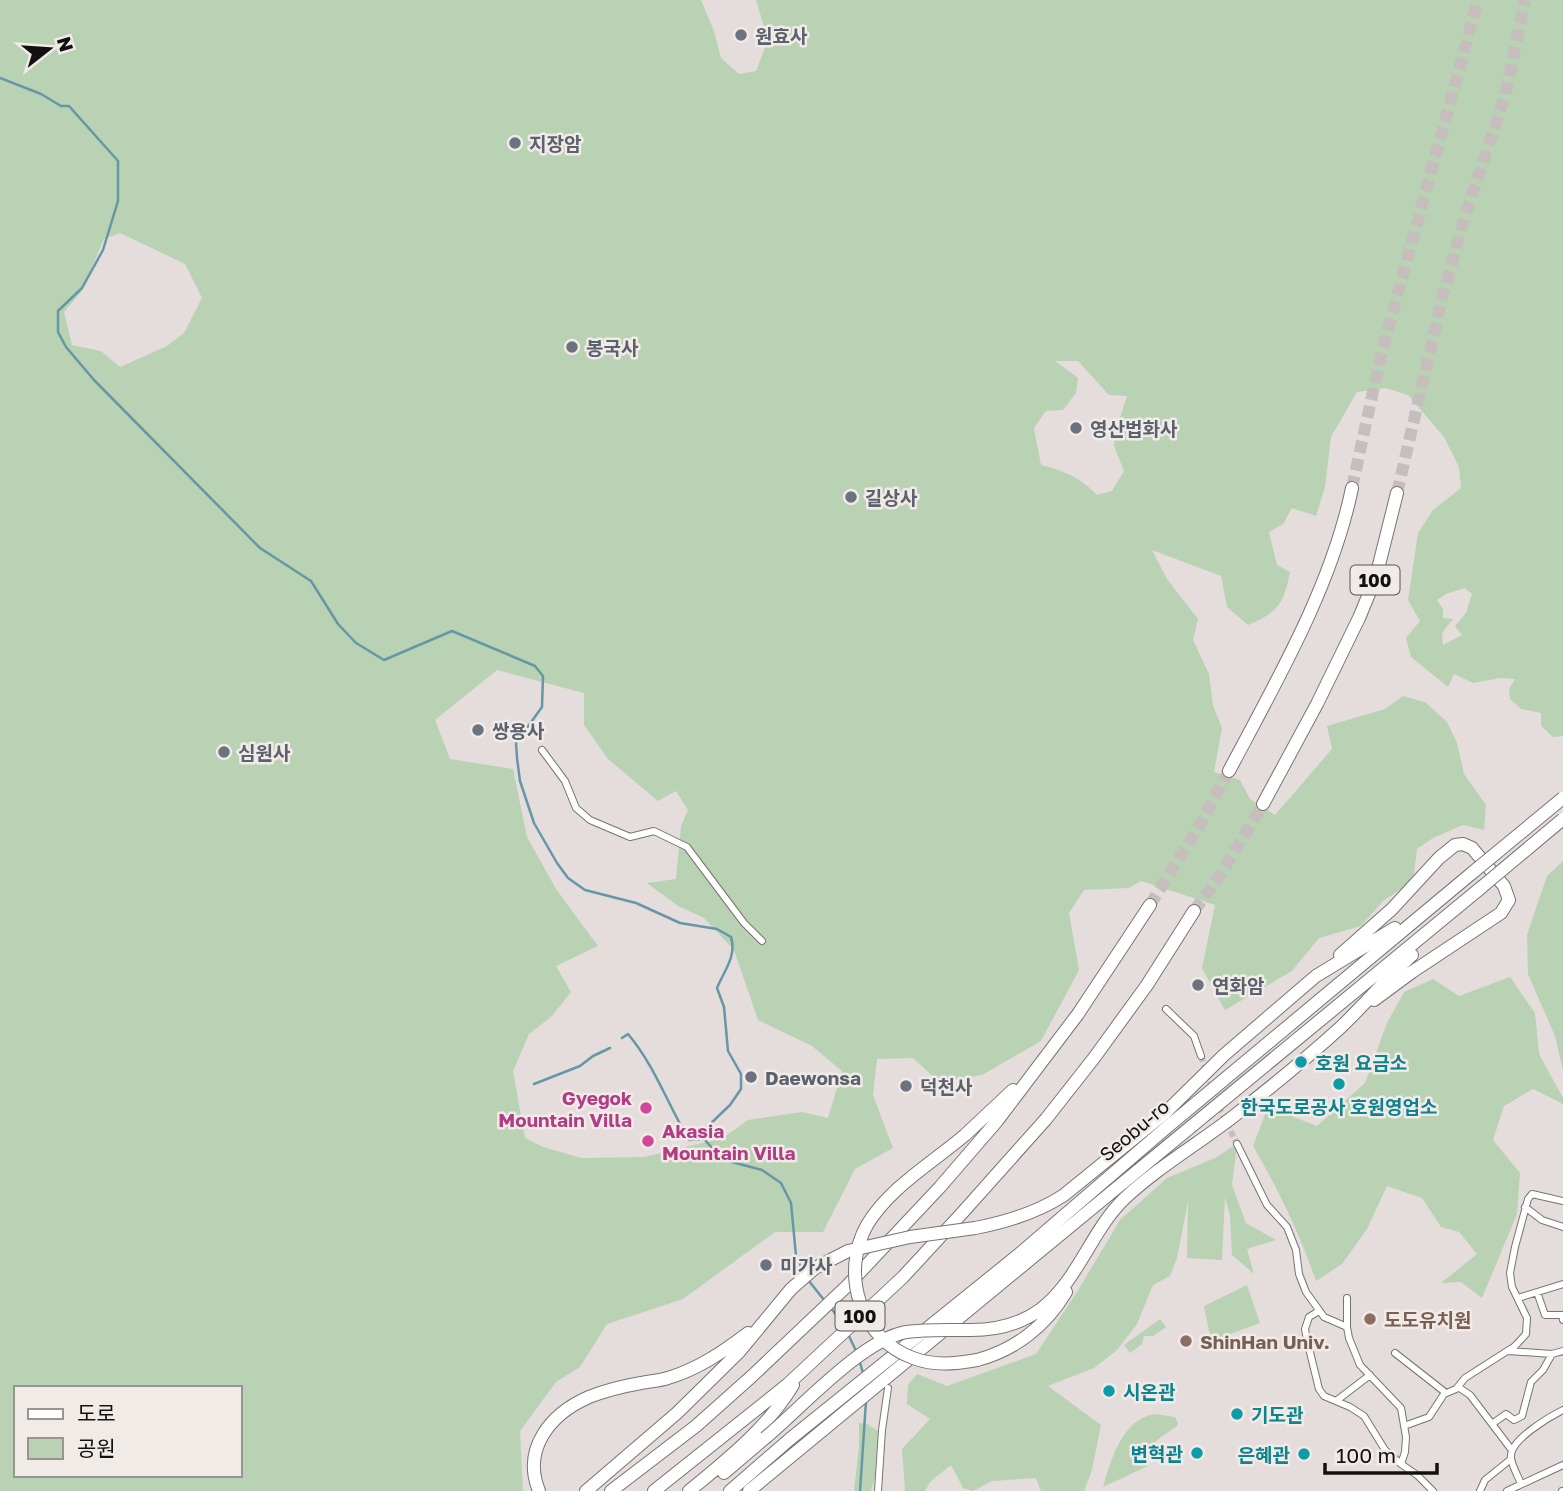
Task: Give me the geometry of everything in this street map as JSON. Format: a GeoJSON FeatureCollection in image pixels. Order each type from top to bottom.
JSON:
{"type":"FeatureCollection","features":[{"type":"Feature","properties":{"kind":"highway","name":"100"},"geometry":{"type":"LineString","coordinates":[[1229,771],[1289,653],[1336,550],[1352,488]]}},
{"type":"Feature","properties":{"kind":"highway","name":"100"},"geometry":{"type":"LineString","coordinates":[[1263,804],[1337,663],[1376,577],[1397,493]]}},
{"type":"Feature","properties":{"kind":"highway","name":"Seobu-ro"},"geometry":{"type":"LineString","coordinates":[[749,1491],[794,1445],[915,1337],[1017,1256],[1563,798]]}},
{"type":"Feature","properties":{"kind":"highway","name":"Seobu-ro"},"geometry":{"type":"LineString","coordinates":[[730,1491],[924,1348],[1563,819]]}},
{"type":"Feature","properties":{"kind":"highway"},"geometry":{"type":"LineString","coordinates":[[586,1491],[677,1413],[791,1289],[815,1268],[848,1251],[910,1237],[975,1228],[1027,1214],[1053,1203],[1069,1192],[1166,1112],[1224,1055],[1392,909],[1439,858],[1455,845],[1463,844],[1472,848],[1507,891],[1509,900],[1501,913],[1412,971],[1341,1026],[1233,1117],[1180,1154],[1125,1198],[1102,1225],[1060,1289],[1039,1310],[1012,1324],[971,1330],[904,1333],[875,1343],[702,1491]]}},
{"type":"Feature","properties":{"kind":"highway","name":"100"},"geometry":{"type":"LineString","coordinates":[[611,1491],[696,1426],[847,1286],[997,1121],[1103,978],[1150,905]]}},
{"type":"Feature","properties":{"kind":"highway"},"geometry":{"type":"LineString","coordinates":[[1317,976],[1431,906]]}},
{"type":"Feature","properties":{"kind":"highway","name":"100"},"geometry":{"type":"LineString","coordinates":[[654,1491],[787,1385],[903,1277],[995,1178],[1094,1058],[1194,911]]}},
{"type":"Feature","properties":{"kind":"highway"},"geometry":{"type":"LineString","coordinates":[[1341,1026],[1414,953],[1434,925]]}},
{"type":"Feature","properties":{"kind":"highway"},"geometry":{"type":"LineString","coordinates":[[1037,1069],[965,1135],[895,1192],[876,1212],[860,1241],[855,1275],[859,1301],[880,1337],[895,1349],[930,1363],[976,1360],[1011,1346],[1046,1320],[1065,1293],[1091,1243]]}},
{"type":"Feature","properties":{"kind":"highway"},"geometry":{"type":"LineString","coordinates":[[539,1491],[535,1482],[533,1457],[541,1435],[555,1418],[588,1398],[641,1383],[667,1379],[715,1358],[744,1341]]}},
{"type":"Feature","properties":{"kind":"highway"},"geometry":{"type":"LineString","coordinates":[[689,1491],[780,1407],[803,1369]]}},
{"type":"Feature","properties":{"kind":"street"},"geometry":{"type":"LineString","coordinates":[[542,750],[565,782],[576,808],[590,820],[630,837],[654,831],[687,847],[744,923],[762,941]]}},
{"type":"Feature","properties":{"kind":"street"},"geometry":{"type":"LineString","coordinates":[[1166,1009],[1194,1036],[1201,1056]]}},
{"type":"Feature","properties":{"kind":"street"},"geometry":{"type":"LineString","coordinates":[[1237,1144],[1267,1205],[1286,1227],[1296,1250],[1299,1274],[1306,1292],[1324,1317],[1348,1327]]}},
{"type":"Feature","properties":{"kind":"street"},"geometry":{"type":"LineString","coordinates":[[1404,1426],[1429,1417],[1446,1393],[1521,1340],[1528,1326],[1512,1287],[1510,1273],[1525,1207],[1532,1194],[1563,1201]]}},
{"type":"Feature","properties":{"kind":"street"},"geometry":{"type":"LineString","coordinates":[[1525,1207],[1542,1220],[1563,1227]]}},
{"type":"Feature","properties":{"kind":"street"},"geometry":{"type":"LineString","coordinates":[[1518,1298],[1563,1284]]}},
{"type":"Feature","properties":{"kind":"street"},"geometry":{"type":"LineString","coordinates":[[1537,1292],[1545,1315],[1562,1315],[1563,1320]]}},
{"type":"Feature","properties":{"kind":"street"},"geometry":{"type":"LineString","coordinates":[[1347,1298],[1348,1327],[1356,1357],[1360,1365],[1401,1408],[1405,1452],[1401,1464]]}},
{"type":"Feature","properties":{"kind":"street"},"geometry":{"type":"LineString","coordinates":[[1319,1311],[1306,1322],[1307,1340],[1324,1396],[1364,1416],[1385,1450],[1418,1475],[1433,1491]]}},
{"type":"Feature","properties":{"kind":"street"},"geometry":{"type":"LineString","coordinates":[[1508,1351],[1552,1354],[1563,1351]]}},
{"type":"Feature","properties":{"kind":"street"},"geometry":{"type":"LineString","coordinates":[[1395,1353],[1446,1393]]}},
{"type":"Feature","properties":{"kind":"street"},"geometry":{"type":"LineString","coordinates":[[1492,1424],[1506,1414],[1514,1420],[1522,1416],[1531,1382],[1543,1370],[1552,1354]]}},
{"type":"Feature","properties":{"kind":"street"},"geometry":{"type":"LineString","coordinates":[[1336,1401],[1370,1375]]}},
{"type":"Feature","properties":{"kind":"street"},"geometry":{"type":"LineString","coordinates":[[1458,1387],[1470,1395],[1511,1449]]}},
{"type":"Feature","properties":{"kind":"street"},"geometry":{"type":"LineString","coordinates":[[878,1491],[888,1388]]}},
{"type":"Feature","properties":{"kind":"street"},"geometry":{"type":"LineString","coordinates":[[1521,1484],[1510,1459],[1511,1449],[1563,1410]]}},
{"type":"Feature","properties":{"kind":"street"},"geometry":{"type":"LineString","coordinates":[[1480,1491],[1485,1480],[1510,1459]]}},
{"type":"Feature","properties":{"kind":"street"},"geometry":{"type":"LineString","coordinates":[[1507,1491],[1563,1465]]}},
{"type":"Feature","properties":{"kind":"green space"},"geometry":{"type":"Polygon","coordinates":[[[0,0],[701,0],[714,31],[721,58],[739,74],[756,71],[768,40],[756,0],[1563,0],[1563,736],[1553,737],[1541,726],[1541,713],[1521,709],[1510,699],[1509,689],[1515,679],[1500,678],[1473,683],[1454,674],[1448,687],[1411,657],[1406,638],[1420,621],[1408,600],[1418,533],[1433,510],[1461,488],[1459,467],[1444,437],[1408,395],[1386,388],[1357,392],[1331,437],[1325,487],[1316,516],[1292,508],[1283,524],[1269,532],[1277,565],[1290,572],[1282,599],[1273,611],[1248,625],[1227,607],[1221,576],[1152,550],[1167,579],[1198,619],[1193,640],[1209,674],[1213,705],[1222,728],[1214,772],[1240,780],[1250,799],[1275,815],[1332,749],[1327,726],[1385,709],[1403,696],[1425,702],[1447,722],[1457,743],[1464,774],[1486,805],[1484,830],[1463,825],[1433,838],[1417,849],[1413,881],[1383,901],[1361,926],[1319,938],[1292,971],[1225,1010],[1202,968],[1215,905],[1141,881],[1129,888],[1084,890],[1069,913],[1079,970],[1041,1041],[982,1075],[939,1082],[913,1058],[877,1059],[873,1095],[893,1148],[855,1169],[823,1232],[775,1232],[683,1299],[607,1324],[580,1367],[556,1382],[520,1431],[523,1491],[0,1491],[0,0]],[[120,233],[104,239],[81,292],[64,312],[72,345],[101,351],[120,367],[167,346],[184,333],[202,298],[185,264],[120,233]],[[1055,361],[1078,378],[1076,393],[1063,410],[1046,411],[1034,428],[1041,465],[1071,476],[1097,495],[1112,491],[1124,471],[1114,446],[1127,396],[1109,395],[1078,361],[1055,361]],[[1465,588],[1437,600],[1443,609],[1443,618],[1453,619],[1442,633],[1443,645],[1462,635],[1455,626],[1466,613],[1472,594],[1465,588]],[[497,670],[435,720],[450,759],[513,769],[527,837],[556,889],[598,946],[556,966],[571,992],[551,1017],[529,1034],[513,1071],[525,1138],[543,1147],[581,1158],[645,1157],[723,1138],[748,1120],[802,1112],[828,1118],[842,1071],[812,1046],[758,1020],[734,950],[704,918],[678,906],[647,883],[676,879],[681,826],[688,810],[676,791],[658,801],[608,759],[584,725],[584,693],[497,670]]]}},
{"type":"Feature","properties":{"kind":"green space"},"geometry":{"type":"Polygon","coordinates":[[[1563,861],[1563,1071],[1555,1036],[1528,974],[1527,935],[1547,876],[1563,861]]]}},
{"type":"Feature","properties":{"kind":"green space"},"geometry":{"type":"Polygon","coordinates":[[[1510,977],[1535,1013],[1539,1054],[1563,1098],[1563,1104],[1533,1089],[1504,1106],[1493,1140],[1520,1173],[1517,1214],[1482,1298],[1461,1282],[1441,1283],[1477,1254],[1459,1232],[1441,1227],[1422,1198],[1387,1186],[1367,1229],[1342,1264],[1316,1281],[1288,1212],[1253,1146],[1268,1107],[1317,1126],[1365,1083],[1387,1023],[1404,992],[1433,979],[1459,996],[1510,977]]]}},
{"type":"Feature","properties":{"kind":"green space"},"geometry":{"type":"Polygon","coordinates":[[[1237,1144],[1232,1185],[1246,1223],[1276,1240],[1247,1249],[1254,1274],[1232,1255],[1230,1216],[1225,1197],[1222,1260],[1187,1258],[1188,1201],[1177,1258],[1170,1276],[1153,1285],[1137,1324],[1117,1350],[1094,1368],[1048,1386],[1101,1425],[1092,1470],[1084,1491],[1041,1491],[1036,1478],[992,1481],[973,1491],[963,1488],[951,1465],[930,1482],[925,1491],[905,1491],[902,1449],[930,1419],[907,1404],[908,1385],[917,1374],[947,1386],[1036,1354],[1120,1220],[1167,1178],[1215,1158],[1237,1144]]]}},
{"type":"Feature","properties":{"kind":"green space"},"geometry":{"type":"Polygon","coordinates":[[[1247,1285],[1260,1323],[1211,1341],[1204,1306],[1247,1285]]]}},
{"type":"Feature","properties":{"kind":"green space"},"geometry":{"type":"Polygon","coordinates":[[[1160,1319],[1166,1327],[1153,1336],[1144,1336],[1142,1344],[1130,1353],[1124,1345],[1160,1319]]]}},
{"type":"Feature","properties":{"kind":"green space"},"geometry":{"type":"Polygon","coordinates":[[[1155,1414],[1175,1417],[1177,1426],[1157,1440],[1152,1447],[1148,1466],[1103,1487],[1114,1453],[1126,1432],[1144,1417],[1155,1414]]]}},
{"type":"Feature","properties":{"kind":"green space"},"geometry":{"type":"Polygon","coordinates":[[[859,1423],[867,1424],[878,1431],[875,1477],[871,1491],[854,1491],[859,1423]]]}},
{"type":"Feature","properties":{"kind":"waterway"},"geometry":{"type":"LineString","coordinates":[[0,78],[41,94],[61,106],[69,106],[118,161],[118,201],[103,250],[82,288],[58,311],[58,332],[66,347],[94,380],[260,548],[311,581],[338,624],[356,643],[384,660],[452,631],[535,666],[543,676],[542,707],[516,743],[517,758],[520,781],[534,823],[557,863],[568,878],[585,890],[636,903],[680,923],[717,929],[731,937],[731,957],[717,988],[724,1007],[728,1051],[741,1074],[741,1089],[730,1105],[705,1129],[704,1139],[714,1150],[732,1162],[762,1170],[781,1183],[791,1203],[796,1256],[804,1272]]}},
{"type":"Feature","properties":{"kind":"waterway"},"geometry":{"type":"LineString","coordinates":[[622,1038],[628,1034],[638,1046],[689,1140],[703,1139]]}},
{"type":"Feature","properties":{"kind":"waterway"},"geometry":{"type":"LineString","coordinates":[[534,1084],[580,1066],[610,1048]]}},
{"type":"Feature","properties":{"kind":"waterway"},"geometry":{"type":"LineString","coordinates":[[809,1281],[824,1300]]}},
{"type":"Feature","properties":{"kind":"waterway"},"geometry":{"type":"LineString","coordinates":[[831,1308],[844,1325]]}},
{"type":"Feature","properties":{"kind":"waterway"},"geometry":{"type":"LineString","coordinates":[[848,1334],[857,1353]]}},
{"type":"Feature","properties":{"kind":"waterway"},"geometry":{"type":"LineString","coordinates":[[859,1359],[863,1373]]}},
{"type":"Feature","properties":{"kind":"waterway"},"geometry":{"type":"LineString","coordinates":[[860,1491],[866,1401]]}},
{"type":"Feature","properties":{"kind":"tunnel"},"geometry":{"type":"LineString","coordinates":[[1352,488],[1381,355],[1478,0]]}},
{"type":"Feature","properties":{"kind":"tunnel"},"geometry":{"type":"LineString","coordinates":[[1397,493],[1443,295],[1465,216],[1505,96],[1525,0]]}},
{"type":"Feature","properties":{"kind":"tunnel"},"geometry":{"type":"LineString","coordinates":[[1150,905],[1198,828],[1229,771]]}},
{"type":"Feature","properties":{"kind":"tunnel"},"geometry":{"type":"LineString","coordinates":[[1194,911],[1221,874],[1263,804]]}},
{"type":"Feature","properties":{"kind":"tunnel"},"geometry":{"type":"LineString","coordinates":[[1201,1056],[1218,1105],[1237,1144]]}},
{"type":"Feature","properties":{"kind":"place","name":"원효사"},"geometry":{"type":"Point","coordinates":[741,35]}},
{"type":"Feature","properties":{"kind":"place","name":"지장암"},"geometry":{"type":"Point","coordinates":[515,143]}},
{"type":"Feature","properties":{"kind":"place","name":"봉국사"},"geometry":{"type":"Point","coordinates":[572,347]}},
{"type":"Feature","properties":{"kind":"place","name":"영산법화사"},"geometry":{"type":"Point","coordinates":[1076,428]}},
{"type":"Feature","properties":{"kind":"place","name":"길상사"},"geometry":{"type":"Point","coordinates":[851,497]}},
{"type":"Feature","properties":{"kind":"place","name":"쌍용사"},"geometry":{"type":"Point","coordinates":[478,730]}},
{"type":"Feature","properties":{"kind":"place","name":"심원사"},"geometry":{"type":"Point","coordinates":[224,752]}},
{"type":"Feature","properties":{"kind":"place","name":"연화암"},"geometry":{"type":"Point","coordinates":[1198,985]}},
{"type":"Feature","properties":{"kind":"place","name":"호원 요금소"},"geometry":{"type":"Point","coordinates":[1301,1062]}},
{"type":"Feature","properties":{"kind":"place","name":"Daewonsa"},"geometry":{"type":"Point","coordinates":[751,1077]}},
{"type":"Feature","properties":{"kind":"place","name":"한국도로공사 호원영업소"},"geometry":{"type":"Point","coordinates":[1339,1084]}},
{"type":"Feature","properties":{"kind":"place","name":"덕천사"},"geometry":{"type":"Point","coordinates":[906,1086]}},
{"type":"Feature","properties":{"kind":"place","name":"Gyegok Mountain Villa"},"geometry":{"type":"Point","coordinates":[646,1108]}},
{"type":"Feature","properties":{"kind":"place","name":"Akasia Mountain Villa"},"geometry":{"type":"Point","coordinates":[648,1141]}},
{"type":"Feature","properties":{"kind":"place","name":"미가사"},"geometry":{"type":"Point","coordinates":[766,1265]}},
{"type":"Feature","properties":{"kind":"place","name":"도도유치원"},"geometry":{"type":"Point","coordinates":[1370,1319]}},
{"type":"Feature","properties":{"kind":"place","name":"ShinHan Univ."},"geometry":{"type":"Point","coordinates":[1186,1341]}},
{"type":"Feature","properties":{"kind":"place","name":"시온관"},"geometry":{"type":"Point","coordinates":[1109,1391]}},
{"type":"Feature","properties":{"kind":"place","name":"기도관"},"geometry":{"type":"Point","coordinates":[1237,1414]}},
{"type":"Feature","properties":{"kind":"place","name":"변혁관"},"geometry":{"type":"Point","coordinates":[1197,1453]}},
{"type":"Feature","properties":{"kind":"place","name":"은혜관"},"geometry":{"type":"Point","coordinates":[1304,1454]}}]}
